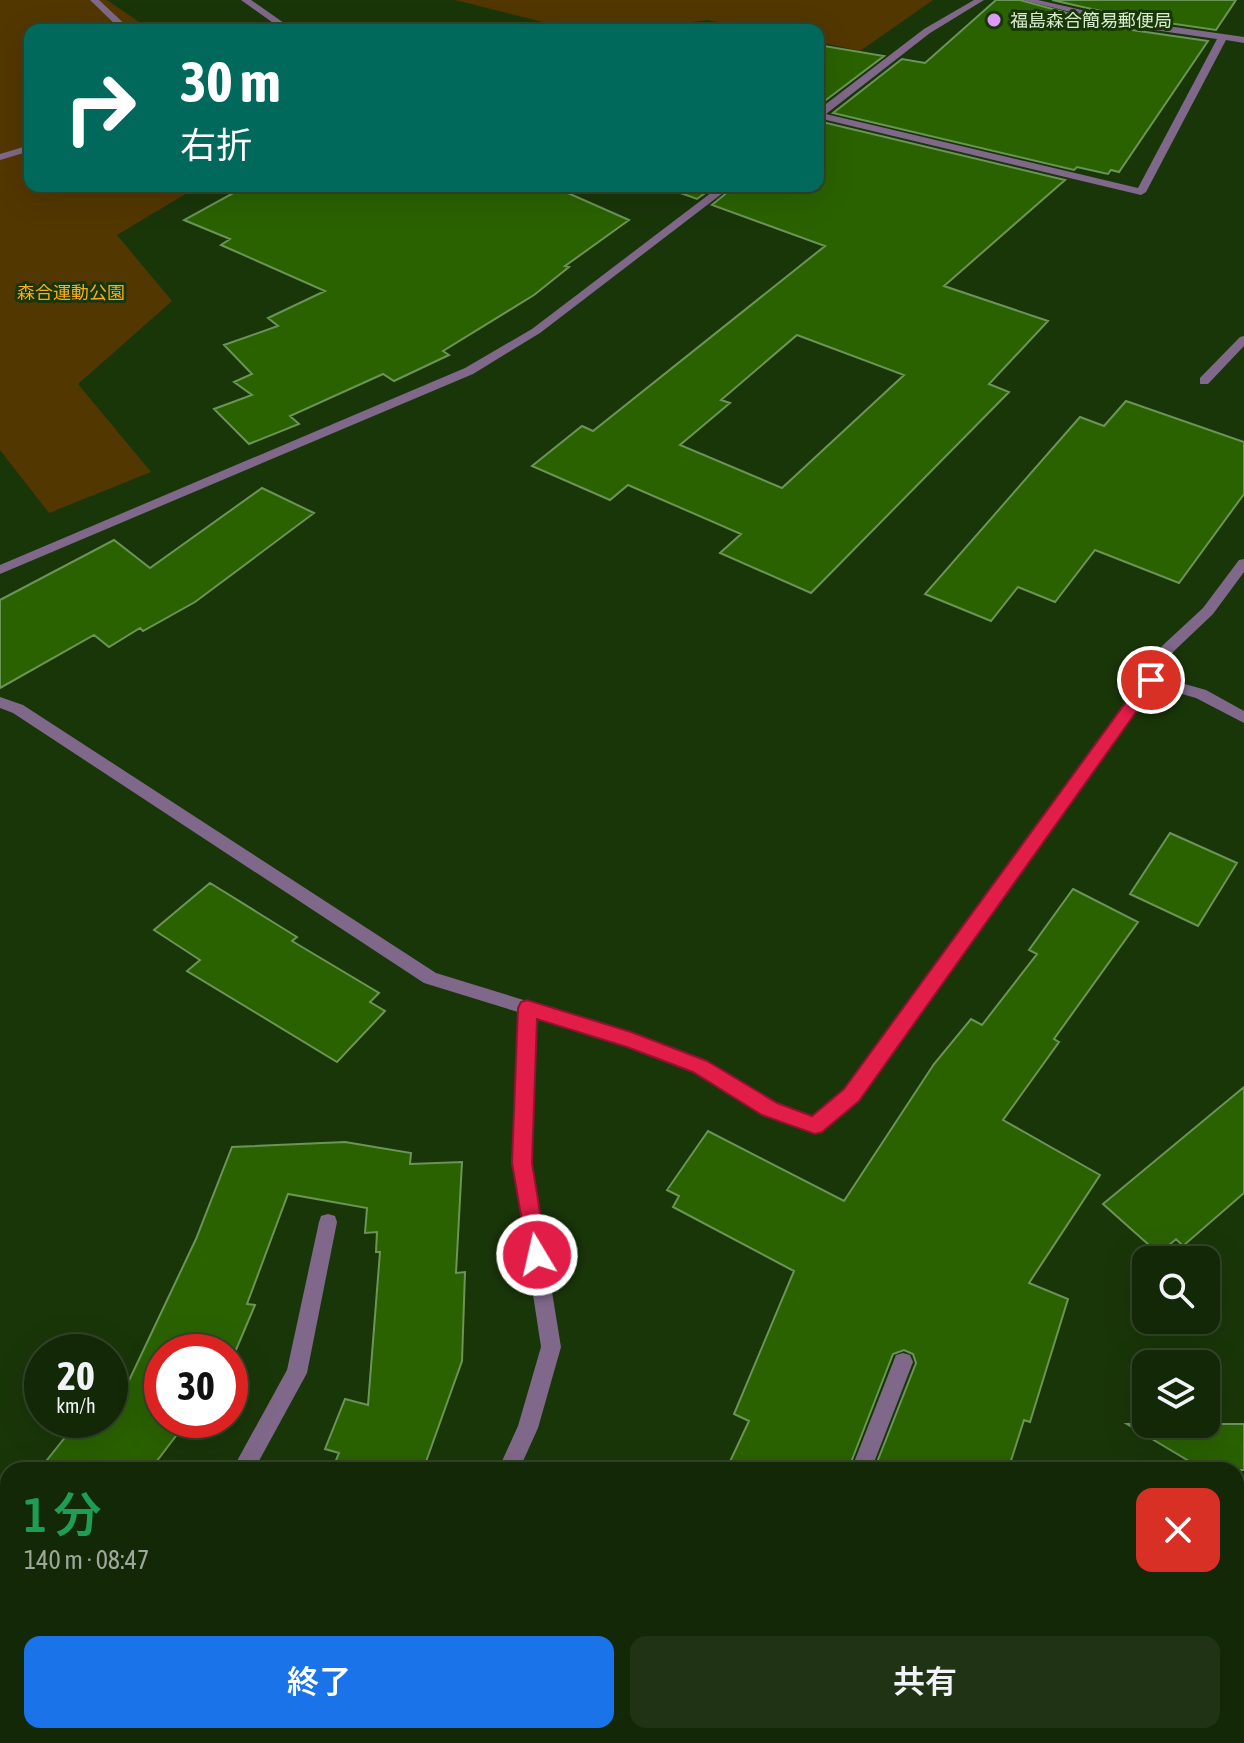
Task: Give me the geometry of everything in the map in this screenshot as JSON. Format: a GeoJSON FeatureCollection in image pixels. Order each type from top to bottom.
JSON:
{"type":"FeatureCollection","features":[{"type":"Feature","properties":{"kind":"street"},"geometry":{"type":"LineString","coordinates":[[94,0],[120,24]]}},
{"type":"Feature","properties":{"kind":"street"},"geometry":{"type":"LineString","coordinates":[[245,0],[280,24]]}},
{"type":"Feature","properties":{"kind":"street"},"geometry":{"type":"LineString","coordinates":[[824,110],[927,31],[980,0]]}},
{"type":"Feature","properties":{"kind":"street"},"geometry":{"type":"LineString","coordinates":[[1027,0],[1126,23],[1244,40]]}},
{"type":"Feature","properties":{"kind":"street"},"geometry":{"type":"LineString","coordinates":[[824,116],[1141,192],[1223,37]]}},
{"type":"Feature","properties":{"kind":"street"},"geometry":{"type":"LineString","coordinates":[[0,157],[24,150]]}},
{"type":"Feature","properties":{"kind":"street"},"geometry":{"type":"LineString","coordinates":[[0,570],[469,371],[536,331],[714,192]]}},
{"type":"Feature","properties":{"kind":"street"},"geometry":{"type":"LineString","coordinates":[[1204,381],[1244,339]]}},
{"type":"Feature","properties":{"kind":"street"},"geometry":{"type":"LineString","coordinates":[[0,702],[18,709],[430,978],[631,1040],[700,1066],[770,1109],[815,1126],[852,1095],[1151,680],[1167,649],[1208,611],[1244,563]]}},
{"type":"Feature","properties":{"kind":"street"},"geometry":{"type":"LineString","coordinates":[[1151,680],[1201,694],[1244,718]]}},
{"type":"Feature","properties":{"kind":"street"},"geometry":{"type":"LineString","coordinates":[[512,1462],[528,1428],[551,1347],[522,1163],[527,1008]]}},
{"type":"Feature","properties":{"kind":"street"},"geometry":{"type":"LineString","coordinates":[[247,1462],[297,1373],[328,1222]]}},
{"type":"Feature","properties":{"kind":"street"},"geometry":{"type":"LineString","coordinates":[[864,1462],[903,1362]]}},
{"type":"Feature","properties":{"kind":"green space","name":"森合運動公園"},"geometry":{"type":"Polygon","coordinates":[[[0,0],[107,0],[142,24],[24,24],[24,192],[189,192],[117,235],[172,301],[78,384],[151,472],[49,513],[0,450],[0,0]]]}},
{"type":"Feature","properties":{"kind":"green space"},"geometry":{"type":"Polygon","coordinates":[[[455,0],[933,0],[860,51],[824,43],[824,24],[727,24],[707,20],[675,24],[550,24],[455,0]]]}},
{"type":"Feature","properties":{"kind":"building"},"geometry":{"type":"Polygon","coordinates":[[[996,0],[1020,0],[1125,29],[1208,41],[1119,172],[1111,170],[1108,174],[1077,167],[1074,170],[833,113],[902,59],[925,63],[996,0]]]}},
{"type":"Feature","properties":{"kind":"building"},"geometry":{"type":"Polygon","coordinates":[[[1052,0],[1236,0],[1216,30],[1127,17],[1052,0]]]}},
{"type":"Feature","properties":{"kind":"building"},"geometry":{"type":"Polygon","coordinates":[[[824,46],[884,56],[824,101],[824,46]]]}},
{"type":"Feature","properties":{"kind":"building"},"geometry":{"type":"Polygon","coordinates":[[[824,122],[1065,180],[944,286],[1048,321],[989,384],[1009,392],[811,593],[720,553],[741,534],[628,485],[610,500],[532,466],[582,426],[593,431],[825,246],[712,205],[728,192],[824,192],[824,122]],[[797,335],[721,400],[730,403],[680,445],[782,488],[904,375],[797,335]]]}},
{"type":"Feature","properties":{"kind":"building"},"geometry":{"type":"Polygon","coordinates":[[[235,192],[566,192],[629,220],[565,266],[569,267],[534,295],[443,351],[449,355],[394,381],[383,374],[290,416],[299,424],[249,444],[214,409],[252,395],[234,382],[252,374],[224,345],[278,326],[268,318],[325,291],[221,245],[230,239],[184,220],[235,192]]]}},
{"type":"Feature","properties":{"kind":"building"},"geometry":{"type":"Polygon","coordinates":[[[678,192],[707,192],[697,199],[678,192]]]}},
{"type":"Feature","properties":{"kind":"building"},"geometry":{"type":"Polygon","coordinates":[[[1126,401],[1244,442],[1244,494],[1179,583],[1095,550],[1055,602],[1018,587],[991,621],[925,594],[1080,417],[1104,426],[1126,401]]]}},
{"type":"Feature","properties":{"kind":"building"},"geometry":{"type":"Polygon","coordinates":[[[262,488],[314,513],[195,602],[143,631],[140,628],[109,647],[94,635],[0,688],[0,600],[114,540],[150,568],[262,488]]]}},
{"type":"Feature","properties":{"kind":"building"},"geometry":{"type":"Polygon","coordinates":[[[1170,833],[1237,863],[1198,926],[1130,894],[1170,833]]]}},
{"type":"Feature","properties":{"kind":"building"},"geometry":{"type":"Polygon","coordinates":[[[210,883],[297,937],[292,941],[379,993],[370,1002],[385,1011],[337,1062],[187,971],[200,960],[154,930],[210,883]]]}},
{"type":"Feature","properties":{"kind":"building"},"geometry":{"type":"Polygon","coordinates":[[[1073,889],[1138,922],[1054,1039],[1059,1042],[1003,1120],[1100,1175],[1029,1283],[1068,1299],[1030,1422],[1024,1420],[1011,1462],[877,1462],[916,1363],[913,1354],[904,1350],[893,1354],[851,1462],[730,1462],[749,1421],[734,1414],[794,1271],[673,1207],[679,1196],[667,1190],[708,1131],[844,1201],[934,1064],[971,1019],[982,1025],[1037,954],[1029,950],[1073,889]]]}},
{"type":"Feature","properties":{"kind":"building"},"geometry":{"type":"Polygon","coordinates":[[[1244,1087],[1244,1193],[1183,1246],[1176,1239],[1168,1246],[1150,1246],[1103,1204],[1244,1087]]]}},
{"type":"Feature","properties":{"kind":"building"},"geometry":{"type":"Polygon","coordinates":[[[345,1142],[411,1153],[410,1164],[462,1162],[456,1273],[465,1272],[462,1361],[426,1462],[335,1462],[339,1453],[325,1449],[345,1399],[368,1405],[380,1252],[376,1252],[377,1232],[365,1233],[367,1208],[288,1194],[247,1304],[255,1305],[243,1334],[151,1334],[196,1239],[232,1147],[345,1142]]]}},
{"type":"Feature","properties":{"kind":"building"},"geometry":{"type":"Polygon","coordinates":[[[144,1349],[144,1438],[174,1438],[156,1462],[45,1462],[65,1438],[128,1438],[128,1383],[144,1349]]]}},
{"type":"Feature","properties":{"kind":"building"},"geometry":{"type":"Polygon","coordinates":[[[1220,1424],[1244,1424],[1244,1462],[1191,1462],[1150,1438],[1220,1438],[1220,1424]]]}},
{"type":"Feature","properties":{"kind":"place","name":"福島森合簡易郵便局"},"geometry":{"type":"Point","coordinates":[994,20]}},
{"type":"Feature","properties":{"kind":"route"},"geometry":{"type":"LineString","coordinates":[[537,1255],[522,1163],[527,1008],[631,1040],[700,1066],[770,1109],[815,1126],[852,1095],[1151,680]]}}]}
